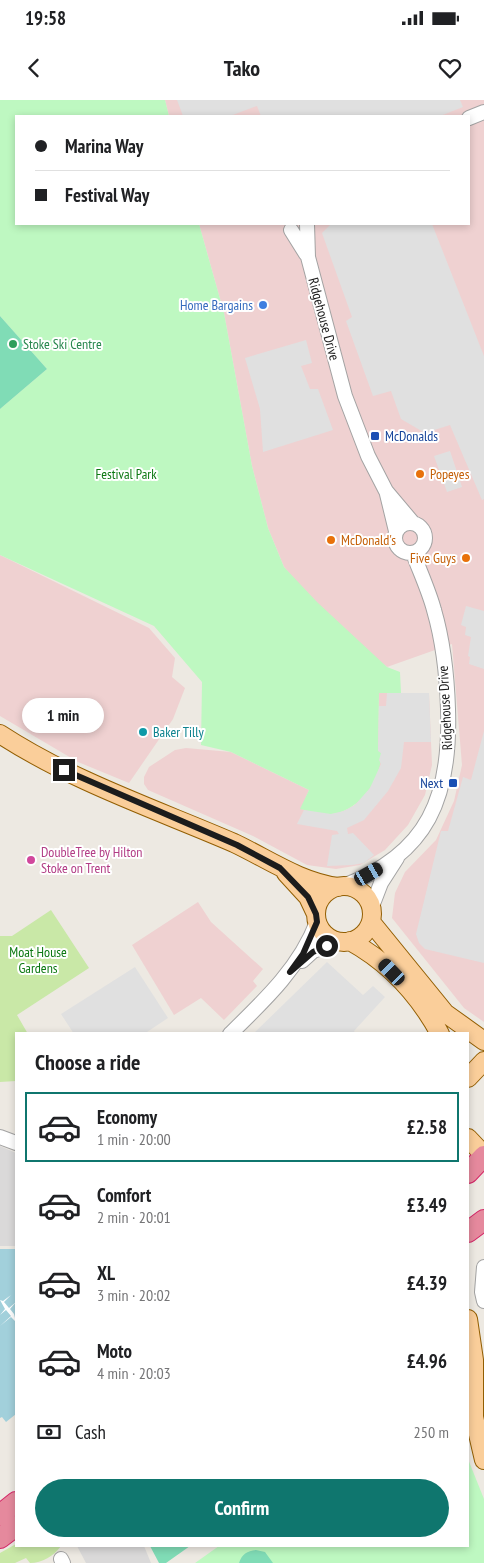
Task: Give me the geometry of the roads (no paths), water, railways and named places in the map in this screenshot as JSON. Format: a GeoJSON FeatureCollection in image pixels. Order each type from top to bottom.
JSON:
{"type":"FeatureCollection","features":[{"type":"Feature","properties":{"kind":"highway"},"geometry":{"type":"LineString","coordinates":[[469,1172],[484,1155]]}},
{"type":"Feature","properties":{"kind":"highway"},"geometry":{"type":"LineString","coordinates":[[0,1515],[15,1503]]}},
{"type":"Feature","properties":{"kind":"highway"},"geometry":{"type":"LineString","coordinates":[[0,1538],[15,1527]]}},
{"type":"Feature","properties":{"kind":"main road"},"geometry":{"type":"LineString","coordinates":[[0,734],[22,748],[78,777],[237,845],[280,868],[312,881],[354,888],[362,893],[371,915],[445,1013],[484,1041]]}},
{"type":"Feature","properties":{"kind":"main road"},"geometry":{"type":"LineString","coordinates":[[280,868],[308,897],[325,934],[380,959],[416,998],[439,1032]]}},
{"type":"Feature","properties":{"kind":"main road"},"geometry":{"type":"LineString","coordinates":[[317,918],[319,902],[324,894],[340,887]]}},
{"type":"Feature","properties":{"kind":"main road"},"geometry":{"type":"LineString","coordinates":[[345,942],[366,931],[371,915]]}},
{"type":"Feature","properties":{"kind":"main road"},"geometry":{"type":"LineString","coordinates":[[469,1077],[484,1061]]}},
{"type":"Feature","properties":{"kind":"main road"},"geometry":{"type":"LineString","coordinates":[[469,1139],[484,1155]]}},
{"type":"Feature","properties":{"kind":"main road"},"geometry":{"type":"LineString","coordinates":[[469,1328],[479,1390],[474,1416],[484,1460]]}},
{"type":"Feature","properties":{"kind":"street"},"geometry":{"type":"LineString","coordinates":[[470,118],[484,112]]}},
{"type":"Feature","properties":{"kind":"street"},"geometry":{"type":"LineString","coordinates":[[285,227],[300,228],[304,225]]}},
{"type":"Feature","properties":{"kind":"street","name":"Ridgehouse Drive"},"geometry":{"type":"LineString","coordinates":[[306,225],[308,257],[345,396],[368,456],[386,491],[413,523]]}},
{"type":"Feature","properties":{"kind":"street","name":"Ridgehouse Drive"},"geometry":{"type":"LineString","coordinates":[[285,227],[308,257]]}},
{"type":"Feature","properties":{"kind":"street","name":"Ridgehouse Drive"},"geometry":{"type":"LineString","coordinates":[[386,491],[396,532]]}},
{"type":"Feature","properties":{"kind":"street"},"geometry":{"type":"LineString","coordinates":[[405,523],[413,523],[423,529],[426,538],[421,549],[413,553],[400,549],[396,544],[396,532],[405,523]]}},
{"type":"Feature","properties":{"kind":"street","name":"Ridgehouse Drive"},"geometry":{"type":"LineString","coordinates":[[400,854],[427,823],[438,803],[444,783],[449,739],[446,683],[438,623],[413,553]]}},
{"type":"Feature","properties":{"kind":"street"},"geometry":{"type":"LineString","coordinates":[[340,887],[356,882],[400,854]]}},
{"type":"Feature","properties":{"kind":"street"},"geometry":{"type":"LineString","coordinates":[[371,915],[381,882],[400,854]]}},
{"type":"Feature","properties":{"kind":"street"},"geometry":{"type":"LineString","coordinates":[[290,972],[303,954],[317,918]]}},
{"type":"Feature","properties":{"kind":"street"},"geometry":{"type":"LineString","coordinates":[[232,1032],[290,972],[313,952],[345,942]]}},
{"type":"Feature","properties":{"kind":"street"},"geometry":{"type":"LineString","coordinates":[[0,1137],[15,1143]]}},
{"type":"Feature","properties":{"kind":"street"},"geometry":{"type":"LineString","coordinates":[[480,1270],[484,1301]]}},
{"type":"Feature","properties":{"kind":"water"},"geometry":{"type":"Polygon","coordinates":[[[0,1249],[15,1249],[15,1415],[6,1422],[2,1417],[0,1418],[0,1249]]]}},
{"type":"Feature","properties":{"kind":"place","name":"Home Bargains"},"geometry":{"type":"Point","coordinates":[263,305]}},
{"type":"Feature","properties":{"kind":"place","name":"Stoke Ski Centre"},"geometry":{"type":"Point","coordinates":[13,344]}},
{"type":"Feature","properties":{"kind":"place","name":"McDonalds"},"geometry":{"type":"Point","coordinates":[375,436]}},
{"type":"Feature","properties":{"kind":"place","name":"Popeyes"},"geometry":{"type":"Point","coordinates":[420,474]}},
{"type":"Feature","properties":{"kind":"place","name":"McDonald's"},"geometry":{"type":"Point","coordinates":[331,540]}},
{"type":"Feature","properties":{"kind":"place","name":"Five Guys"},"geometry":{"type":"Point","coordinates":[466,558]}},
{"type":"Feature","properties":{"kind":"place","name":"Baker Tilly"},"geometry":{"type":"Point","coordinates":[143,732]}},
{"type":"Feature","properties":{"kind":"place","name":"Next"},"geometry":{"type":"Point","coordinates":[453,783]}},
{"type":"Feature","properties":{"kind":"place","name":"DoubleTree by Hilton Stoke on Trent"},"geometry":{"type":"Point","coordinates":[31,860]}},
{"type":"Feature","properties":{"kind":"park label","name":"Festival Park"},"geometry":{"type":"Point","coordinates":[126,474]}},
{"type":"Feature","properties":{"kind":"park label","name":"Moat House Gardens"},"geometry":{"type":"Point","coordinates":[38,960]}}]}
